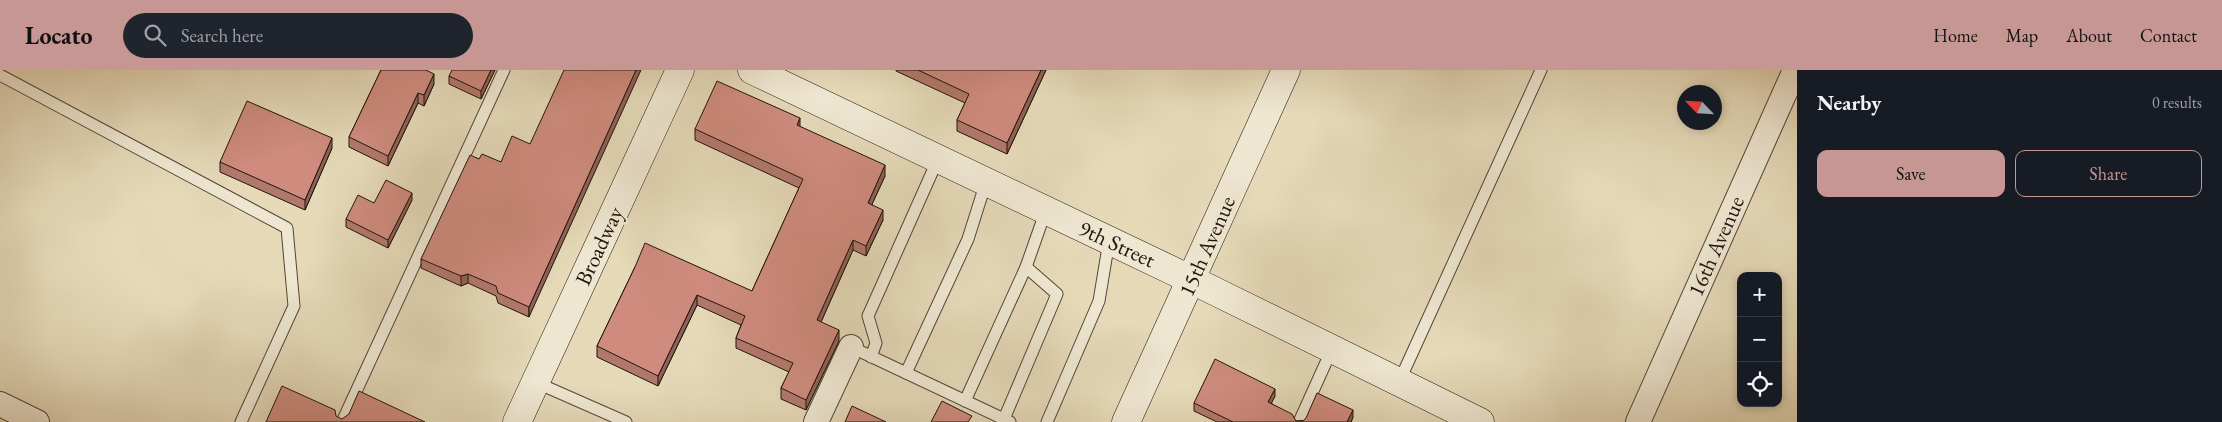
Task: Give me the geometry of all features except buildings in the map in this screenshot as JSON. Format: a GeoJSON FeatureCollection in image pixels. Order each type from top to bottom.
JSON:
{"type":"FeatureCollection","features":[{"type":"Feature","properties":{"kind":"street","name":"Broadway"},"geometry":{"type":"LineString","coordinates":[[517,422],[680,70]]}},
{"type":"Feature","properties":{"kind":"street","name":"9th Street"},"geometry":{"type":"LineString","coordinates":[[752,70],[1192,280],[1480,422]]}},
{"type":"Feature","properties":{"kind":"street","name":"15th Avenue"},"geometry":{"type":"LineString","coordinates":[[1126,422],[1286,70]]}},
{"type":"Feature","properties":{"kind":"street","name":"16th Avenue"},"geometry":{"type":"LineString","coordinates":[[1638,422],[1795,70]]}},
{"type":"Feature","properties":{"kind":"street"},"geometry":{"type":"LineString","coordinates":[[816,422],[861,352]]}},
{"type":"Feature","properties":{"kind":"street"},"geometry":{"type":"LineString","coordinates":[[0,404],[37,422]]}},
{"type":"Feature","properties":{"kind":"lane"},"geometry":{"type":"LineString","coordinates":[[342,422],[504,70]]}},
{"type":"Feature","properties":{"kind":"lane"},"geometry":{"type":"LineString","coordinates":[[1399,382],[1541,70]]}},
{"type":"Feature","properties":{"kind":"lane"},"geometry":{"type":"LineString","coordinates":[[0,75],[287,228],[294,306],[241,422]]}},
{"type":"Feature","properties":{"kind":"lane"},"geometry":{"type":"LineString","coordinates":[[861,352],[876,343],[868,316],[938,159]]}},
{"type":"Feature","properties":{"kind":"lane"},"geometry":{"type":"LineString","coordinates":[[906,374],[968,239],[986,182]]}},
{"type":"Feature","properties":{"kind":"lane"},"geometry":{"type":"LineString","coordinates":[[965,401],[1026,267],[1046,210]]}},
{"type":"Feature","properties":{"kind":"lane"},"geometry":{"type":"LineString","coordinates":[[1047,422],[1099,301],[1109,241]]}},
{"type":"Feature","properties":{"kind":"lane"},"geometry":{"type":"LineString","coordinates":[[861,352],[1007,420],[1057,294],[1026,267]]}},
{"type":"Feature","properties":{"kind":"lane"},"geometry":{"type":"LineString","coordinates":[[1299,422],[1332,349]]}},
{"type":"Feature","properties":{"kind":"lane"},"geometry":{"type":"LineString","coordinates":[[536,382],[626,422]]}}]}
